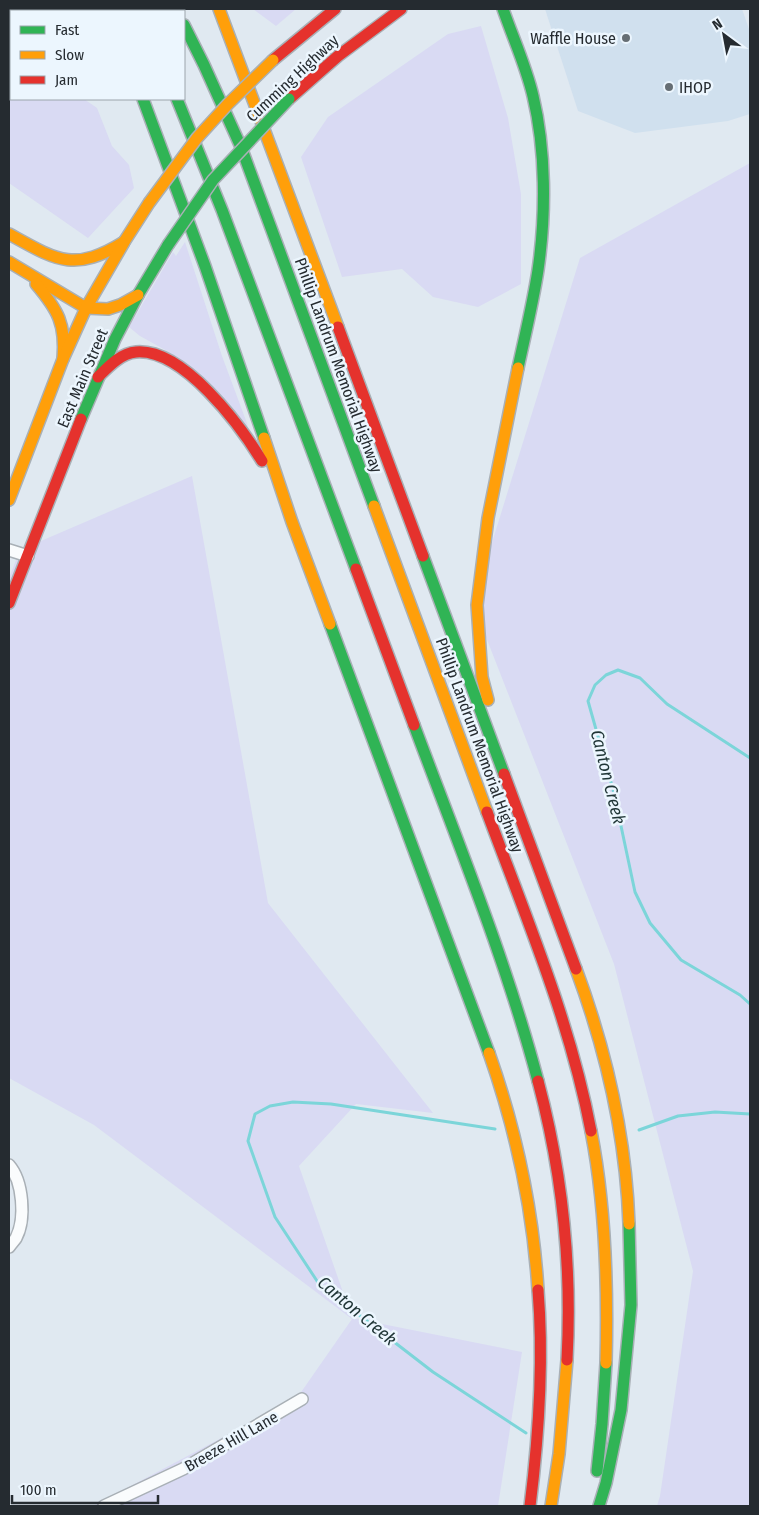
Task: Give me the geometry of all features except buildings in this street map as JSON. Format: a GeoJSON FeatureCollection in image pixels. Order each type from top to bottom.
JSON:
{"type":"FeatureCollection","features":[{"type":"Feature","properties":{"kind":"main road"},"geometry":{"type":"LineString","coordinates":[[219,9],[588,1001],[600,1046],[617,1116],[628,1206],[631,1306],[621,1410],[606,1483],[599,1506]]}},
{"type":"Feature","properties":{"kind":"main road","name":"Cumming Highway"},"geometry":{"type":"LineString","coordinates":[[197,138],[228,104],[273,60],[335,9]]}},
{"type":"Feature","properties":{"kind":"main road","name":"Cumming Highway"},"geometry":{"type":"LineString","coordinates":[[213,180],[289,99],[338,56],[402,9]]}},
{"type":"Feature","properties":{"kind":"main road"},"geometry":{"type":"LineString","coordinates":[[503,9],[518,47],[533,96],[540,136],[543,200],[538,270],[488,518],[477,605],[482,677],[506,778]]}},
{"type":"Feature","properties":{"kind":"main road"},"geometry":{"type":"LineString","coordinates":[[512,9],[520,36],[518,47]]}},
{"type":"Feature","properties":{"kind":"main road","name":"Phillip Landrum Memorial Highway"},"geometry":{"type":"LineString","coordinates":[[185,27],[237,139],[353,448],[536,941],[554,993],[582,1088],[598,1186],[604,1240],[607,1311],[604,1409],[592,1506]]}},
{"type":"Feature","properties":{"kind":"main road"},"geometry":{"type":"LineString","coordinates":[[143,100],[205,266],[292,522],[503,1091],[519,1152],[531,1220],[540,1321],[540,1394],[530,1506]]}},
{"type":"Feature","properties":{"kind":"main road"},"geometry":{"type":"LineString","coordinates":[[177,100],[222,210],[490,930],[519,1015],[540,1086],[557,1174],[564,1223],[567,1274],[567,1368],[559,1453],[551,1506]]}},
{"type":"Feature","properties":{"kind":"main road","name":"East Main Street"},"geometry":{"type":"LineString","coordinates":[[9,500],[63,360],[86,308],[149,203],[197,138]]}},
{"type":"Feature","properties":{"kind":"main road","name":"East Main Street"},"geometry":{"type":"LineString","coordinates":[[9,602],[98,377],[138,295],[168,245],[213,180]]}},
{"type":"Feature","properties":{"kind":"main road"},"geometry":{"type":"LineString","coordinates":[[9,234],[51,256],[62,260],[74,261],[97,258],[124,242]]}},
{"type":"Feature","properties":{"kind":"main road"},"geometry":{"type":"LineString","coordinates":[[9,262],[86,308],[100,310],[115,309],[138,295]]}},
{"type":"Feature","properties":{"kind":"main road"},"geometry":{"type":"LineString","coordinates":[[24,271],[51,302],[61,319],[65,343],[63,360]]}},
{"type":"Feature","properties":{"kind":"main road"},"geometry":{"type":"LineString","coordinates":[[98,377],[120,359],[136,352],[153,352],[183,371],[213,396],[239,426],[261,458],[292,522]]}},
{"type":"Feature","properties":{"kind":"street"},"geometry":{"type":"LineString","coordinates":[[9,550],[28,556]]}},
{"type":"Feature","properties":{"kind":"street"},"geometry":{"type":"LineString","coordinates":[[9,1165],[17,1176],[21,1192],[22,1214],[17,1237],[9,1247]]}},
{"type":"Feature","properties":{"kind":"street","name":"Breeze Hill Lane"},"geometry":{"type":"LineString","coordinates":[[104,1506],[183,1469],[302,1399]]}},
{"type":"Feature","properties":{"kind":"shaded area"},"geometry":{"type":"Polygon","coordinates":[[[253,9],[296,9],[276,26],[253,9]]]}},
{"type":"Feature","properties":{"kind":"shaded area"},"geometry":{"type":"Polygon","coordinates":[[[545,9],[742,9],[750,32],[750,114],[728,121],[635,133],[578,111],[545,9]]]}},
{"type":"Feature","properties":{"kind":"shaded area"},"geometry":{"type":"Polygon","coordinates":[[[481,26],[508,118],[521,194],[521,284],[478,307],[433,297],[402,269],[342,277],[301,157],[328,117],[448,34],[481,26]]]}},
{"type":"Feature","properties":{"kind":"shaded area"},"geometry":{"type":"Polygon","coordinates":[[[9,97],[10,100],[85,100],[97,108],[112,146],[129,165],[134,188],[88,238],[9,183],[9,97]]]}},
{"type":"Feature","properties":{"kind":"shaded area"},"geometry":{"type":"Polygon","coordinates":[[[750,163],[750,1506],[657,1506],[693,1271],[614,964],[473,604],[580,258],[750,163]]]}},
{"type":"Feature","properties":{"kind":"shaded area"},"geometry":{"type":"Polygon","coordinates":[[[185,242],[222,356],[248,426],[167,351],[140,336],[129,327],[173,252],[176,256],[185,242]]]}},
{"type":"Feature","properties":{"kind":"shaded area"},"geometry":{"type":"Polygon","coordinates":[[[192,476],[268,903],[433,1113],[356,1104],[299,1166],[352,1318],[522,1352],[498,1506],[93,1506],[297,1398],[352,1319],[94,1125],[9,1078],[9,578],[20,550],[192,476]]]}},
{"type":"Feature","properties":{"kind":"waterway","name":"Canton Creek"},"geometry":{"type":"LineString","coordinates":[[750,758],[667,704],[640,678],[618,670],[606,675],[595,685],[588,701],[614,793],[635,892],[650,923],[681,960],[740,995],[750,1004]]}},
{"type":"Feature","properties":{"kind":"waterway","name":"Canton Creek"},"geometry":{"type":"LineString","coordinates":[[495,1129],[331,1104],[293,1102],[270,1106],[255,1114],[248,1141],[275,1217],[319,1284],[433,1372],[526,1433]]}},
{"type":"Feature","properties":{"kind":"waterway","name":"Canton Creek"},"geometry":{"type":"LineString","coordinates":[[639,1130],[678,1116],[715,1112],[750,1114]]}},
{"type":"Feature","properties":{"kind":"traffic: fast"},"geometry":{"type":"LineString","coordinates":[[503,9],[533,96],[540,138],[543,183],[541,249],[518,368]]}},
{"type":"Feature","properties":{"kind":"traffic: fast"},"geometry":{"type":"LineString","coordinates":[[185,27],[241,147],[374,506]]}},
{"type":"Feature","properties":{"kind":"traffic: fast"},"geometry":{"type":"LineString","coordinates":[[168,245],[213,180],[289,99]]}},
{"type":"Feature","properties":{"kind":"traffic: fast"},"geometry":{"type":"LineString","coordinates":[[143,100],[205,266],[264,438]]}},
{"type":"Feature","properties":{"kind":"traffic: fast"},"geometry":{"type":"LineString","coordinates":[[177,100],[222,210],[356,569]]}},
{"type":"Feature","properties":{"kind":"traffic: fast"},"geometry":{"type":"LineString","coordinates":[[138,295],[168,245]]}},
{"type":"Feature","properties":{"kind":"traffic: fast"},"geometry":{"type":"LineString","coordinates":[[81,419],[115,339],[138,295]]}},
{"type":"Feature","properties":{"kind":"traffic: fast"},"geometry":{"type":"LineString","coordinates":[[423,556],[504,774]]}},
{"type":"Feature","properties":{"kind":"traffic: fast"},"geometry":{"type":"LineString","coordinates":[[330,624],[489,1053]]}},
{"type":"Feature","properties":{"kind":"traffic: fast"},"geometry":{"type":"LineString","coordinates":[[414,725],[496,946],[538,1081]]}},
{"type":"Feature","properties":{"kind":"traffic: fast"},"geometry":{"type":"LineString","coordinates":[[599,1506],[606,1483],[621,1410],[631,1305],[629,1224]]}},
{"type":"Feature","properties":{"kind":"traffic: fast"},"geometry":{"type":"LineString","coordinates":[[597,1471],[606,1363]]}},
{"type":"Feature","properties":{"kind":"traffic: slow"},"geometry":{"type":"LineString","coordinates":[[219,9],[338,327]]}},
{"type":"Feature","properties":{"kind":"traffic: slow"},"geometry":{"type":"LineString","coordinates":[[149,203],[197,138],[228,104],[273,60]]}},
{"type":"Feature","properties":{"kind":"traffic: slow"},"geometry":{"type":"LineString","coordinates":[[124,242],[149,203]]}},
{"type":"Feature","properties":{"kind":"traffic: slow"},"geometry":{"type":"LineString","coordinates":[[9,234],[53,256],[78,260],[107,252],[124,242]]}},
{"type":"Feature","properties":{"kind":"traffic: slow"},"geometry":{"type":"LineString","coordinates":[[9,500],[63,359],[86,308],[123,244]]}},
{"type":"Feature","properties":{"kind":"traffic: slow"},"geometry":{"type":"LineString","coordinates":[[9,262],[86,308],[108,309],[138,295]]}},
{"type":"Feature","properties":{"kind":"traffic: slow"},"geometry":{"type":"LineString","coordinates":[[36,284],[50,302],[59,318],[63,336],[63,359]]}},
{"type":"Feature","properties":{"kind":"traffic: slow"},"geometry":{"type":"LineString","coordinates":[[488,700],[482,677],[477,605],[488,518],[518,368]]}},
{"type":"Feature","properties":{"kind":"traffic: slow"},"geometry":{"type":"LineString","coordinates":[[264,438],[292,522],[330,624]]}},
{"type":"Feature","properties":{"kind":"traffic: slow"},"geometry":{"type":"LineString","coordinates":[[374,506],[487,812]]}},
{"type":"Feature","properties":{"kind":"traffic: slow"},"geometry":{"type":"LineString","coordinates":[[576,969],[597,1031],[613,1095],[624,1159],[629,1224]]}},
{"type":"Feature","properties":{"kind":"traffic: slow"},"geometry":{"type":"LineString","coordinates":[[489,1053],[499,1082],[522,1170],[532,1230],[538,1290]]}},
{"type":"Feature","properties":{"kind":"traffic: slow"},"geometry":{"type":"LineString","coordinates":[[591,1131],[600,1188],[605,1247],[606,1363]]}},
{"type":"Feature","properties":{"kind":"traffic: slow"},"geometry":{"type":"LineString","coordinates":[[551,1506],[559,1454],[567,1360]]}},
{"type":"Feature","properties":{"kind":"traffic: jam"},"geometry":{"type":"LineString","coordinates":[[273,60],[335,9]]}},
{"type":"Feature","properties":{"kind":"traffic: jam"},"geometry":{"type":"LineString","coordinates":[[289,99],[338,56],[401,9]]}},
{"type":"Feature","properties":{"kind":"traffic: jam"},"geometry":{"type":"LineString","coordinates":[[338,327],[423,556]]}},
{"type":"Feature","properties":{"kind":"traffic: jam"},"geometry":{"type":"LineString","coordinates":[[98,377],[115,361],[130,353],[154,354],[172,362],[191,375],[225,410],[240,428],[262,461]]}},
{"type":"Feature","properties":{"kind":"traffic: jam"},"geometry":{"type":"LineString","coordinates":[[9,603],[81,419]]}},
{"type":"Feature","properties":{"kind":"traffic: jam"},"geometry":{"type":"LineString","coordinates":[[356,569],[414,725]]}},
{"type":"Feature","properties":{"kind":"traffic: jam"},"geometry":{"type":"LineString","coordinates":[[504,774],[576,969]]}},
{"type":"Feature","properties":{"kind":"traffic: jam"},"geometry":{"type":"LineString","coordinates":[[487,812],[532,930],[559,1009],[582,1090],[591,1131]]}},
{"type":"Feature","properties":{"kind":"traffic: jam"},"geometry":{"type":"LineString","coordinates":[[538,1081],[553,1149],[563,1219],[568,1290],[567,1360]]}},
{"type":"Feature","properties":{"kind":"traffic: jam"},"geometry":{"type":"LineString","coordinates":[[530,1506],[540,1398],[541,1344],[538,1290]]}},
{"type":"Feature","properties":{"kind":"place","name":"Waffle House"},"geometry":{"type":"Point","coordinates":[626,38]}},
{"type":"Feature","properties":{"kind":"place","name":"IHOP"},"geometry":{"type":"Point","coordinates":[669,87]}}]}
